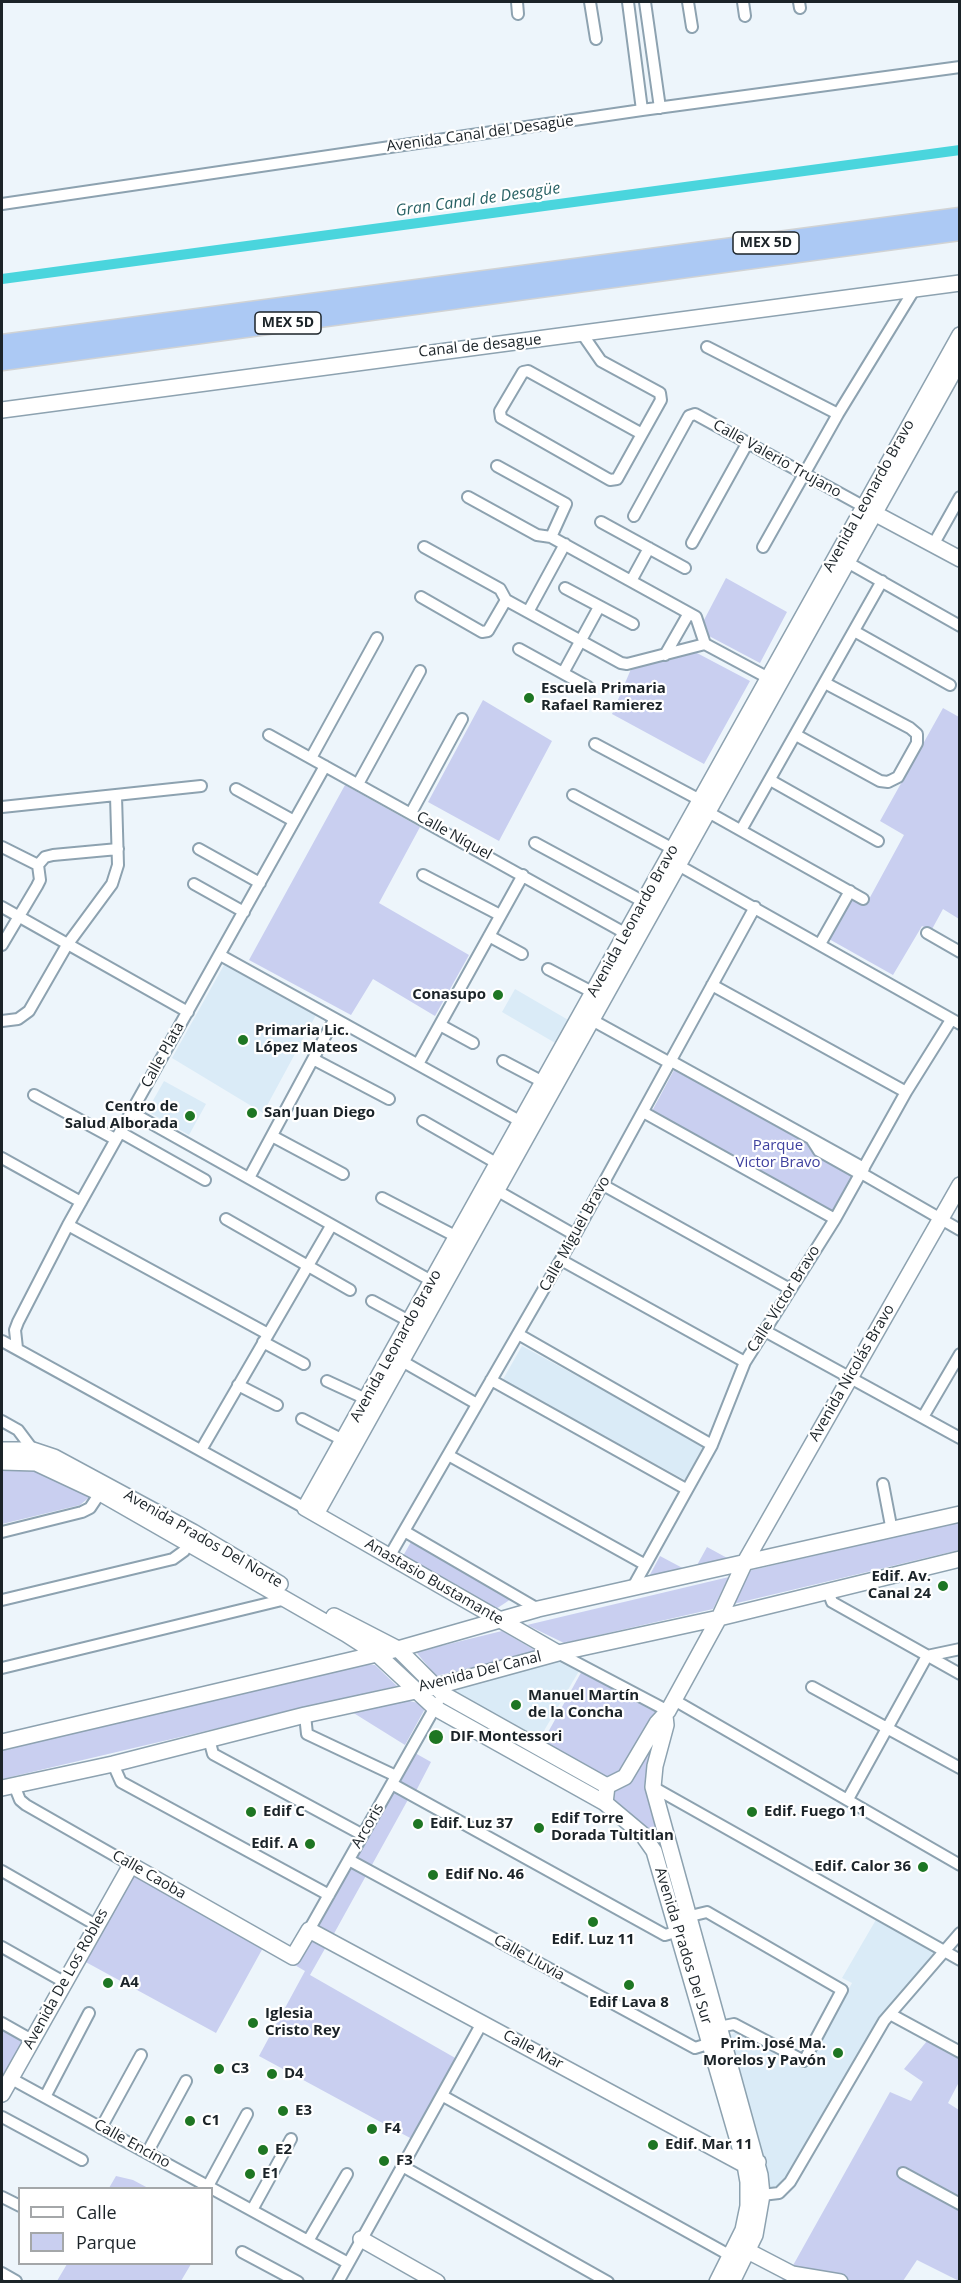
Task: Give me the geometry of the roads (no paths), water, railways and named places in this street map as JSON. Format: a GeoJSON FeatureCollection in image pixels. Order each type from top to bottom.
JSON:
{"type":"FeatureCollection","features":[{"type":"Feature","properties":{"kind":"highway","name":"MEX 5D"},"geometry":{"type":"LineString","coordinates":[[2,344],[960,217]]}},
{"type":"Feature","properties":{"kind":"highway","name":"MEX 5D"},"geometry":{"type":"LineString","coordinates":[[2,361],[960,231]]}},
{"type":"Feature","properties":{"kind":"street"},"geometry":{"type":"LineString","coordinates":[[517,2],[518,14]]}},
{"type":"Feature","properties":{"kind":"street"},"geometry":{"type":"LineString","coordinates":[[590,2],[596,39]]}},
{"type":"Feature","properties":{"kind":"street"},"geometry":{"type":"LineString","coordinates":[[628,2],[642,110]]}},
{"type":"Feature","properties":{"kind":"street"},"geometry":{"type":"LineString","coordinates":[[645,2],[660,108]]}},
{"type":"Feature","properties":{"kind":"street"},"geometry":{"type":"LineString","coordinates":[[688,2],[692,27]]}},
{"type":"Feature","properties":{"kind":"street"},"geometry":{"type":"LineString","coordinates":[[743,2],[745,16]]}},
{"type":"Feature","properties":{"kind":"street","name":"Avenida Canal del Desagüe"},"geometry":{"type":"LineString","coordinates":[[2,204],[642,110],[960,67]]}},
{"type":"Feature","properties":{"kind":"street","name":"Canal de desague"},"geometry":{"type":"LineString","coordinates":[[2,410],[438,351],[583,335],[960,283]]}},
{"type":"Feature","properties":{"kind":"street"},"geometry":{"type":"LineString","coordinates":[[763,547],[838,414],[914,290]]}},
{"type":"Feature","properties":{"kind":"street"},"geometry":{"type":"LineString","coordinates":[[583,335],[602,361],[660,393],[661,400],[642,434],[616,479],[610,480],[501,418],[500,411],[523,372],[528,371],[642,434]]}},
{"type":"Feature","properties":{"kind":"street","name":"Avenida Leonardo Bravo"},"geometry":{"type":"LineString","coordinates":[[772,680],[847,562],[869,509],[960,335]]}},
{"type":"Feature","properties":{"kind":"street"},"geometry":{"type":"LineString","coordinates":[[707,347],[838,414]]}},
{"type":"Feature","properties":{"kind":"street","name":"Avenida Leonardo Bravo"},"geometry":{"type":"LineString","coordinates":[[311,1511],[342,1440],[409,1321],[437,1283],[496,1190],[543,1082],[594,993],[678,865],[704,806],[772,680],[869,509],[960,360]]}},
{"type":"Feature","properties":{"kind":"street","name":"Calle Valerio Trujano"},"geometry":{"type":"LineString","coordinates":[[634,516],[689,416],[695,414],[960,559]]}},
{"type":"Feature","properties":{"kind":"street"},"geometry":{"type":"LineString","coordinates":[[692,543],[748,442]]}},
{"type":"Feature","properties":{"kind":"street"},"geometry":{"type":"LineString","coordinates":[[497,466],[566,504],[551,537]]}},
{"type":"Feature","properties":{"kind":"street"},"geometry":{"type":"LineString","coordinates":[[468,497],[537,535],[551,537],[565,544],[696,617],[705,644],[772,680]]}},
{"type":"Feature","properties":{"kind":"street"},"geometry":{"type":"LineString","coordinates":[[933,544],[960,497]]}},
{"type":"Feature","properties":{"kind":"street"},"geometry":{"type":"LineString","coordinates":[[601,522],[685,568]]}},
{"type":"Feature","properties":{"kind":"street"},"geometry":{"type":"LineString","coordinates":[[528,612],[565,544]]}},
{"type":"Feature","properties":{"kind":"street"},"geometry":{"type":"LineString","coordinates":[[424,547],[500,589],[506,600],[627,664],[705,644]]}},
{"type":"Feature","properties":{"kind":"street"},"geometry":{"type":"LineString","coordinates":[[631,581],[648,548]]}},
{"type":"Feature","properties":{"kind":"street"},"geometry":{"type":"LineString","coordinates":[[847,562],[960,626]]}},
{"type":"Feature","properties":{"kind":"street"},"geometry":{"type":"LineString","coordinates":[[741,830],[882,581]]}},
{"type":"Feature","properties":{"kind":"street"},"geometry":{"type":"LineString","coordinates":[[565,588],[633,624]]}},
{"type":"Feature","properties":{"kind":"street"},"geometry":{"type":"LineString","coordinates":[[421,597],[482,632],[488,630],[506,600]]}},
{"type":"Feature","properties":{"kind":"street"},"geometry":{"type":"LineString","coordinates":[[563,673],[599,607]]}},
{"type":"Feature","properties":{"kind":"street"},"geometry":{"type":"LineString","coordinates":[[665,655],[688,613]]}},
{"type":"Feature","properties":{"kind":"street"},"geometry":{"type":"LineString","coordinates":[[854,631],[950,685]]}},
{"type":"Feature","properties":{"kind":"street"},"geometry":{"type":"LineString","coordinates":[[311,758],[377,638]]}},
{"type":"Feature","properties":{"kind":"street"},"geometry":{"type":"LineString","coordinates":[[519,649],[588,687]]}},
{"type":"Feature","properties":{"kind":"street"},"geometry":{"type":"LineString","coordinates":[[358,784],[420,672]]}},
{"type":"Feature","properties":{"kind":"street"},"geometry":{"type":"LineString","coordinates":[[796,735],[880,780],[888,782],[898,777],[917,743],[917,735],[825,683]]}},
{"type":"Feature","properties":{"kind":"street"},"geometry":{"type":"LineString","coordinates":[[411,813],[462,719]]}},
{"type":"Feature","properties":{"kind":"street","name":"Calle Níquel"},"geometry":{"type":"LineString","coordinates":[[269,735],[632,937]]}},
{"type":"Feature","properties":{"kind":"street"},"geometry":{"type":"LineString","coordinates":[[595,744],[863,899]]}},
{"type":"Feature","properties":{"kind":"street","name":"Calle Plata"},"geometry":{"type":"LineString","coordinates":[[17,1348],[15,1330],[18,1322],[68,1224],[325,766]]}},
{"type":"Feature","properties":{"kind":"street"},"geometry":{"type":"LineString","coordinates":[[770,780],[878,841]]}},
{"type":"Feature","properties":{"kind":"street"},"geometry":{"type":"LineString","coordinates":[[2,807],[201,786]]}},
{"type":"Feature","properties":{"kind":"street"},"geometry":{"type":"LineString","coordinates":[[236,789],[294,821]]}},
{"type":"Feature","properties":{"kind":"street"},"geometry":{"type":"LineString","coordinates":[[573,795],[673,849]]}},
{"type":"Feature","properties":{"kind":"street"},"geometry":{"type":"LineString","coordinates":[[2,1021],[25,1016],[68,945],[117,875],[116,796]]}},
{"type":"Feature","properties":{"kind":"street","name":"Avenida Leonardo Bravo"},"geometry":{"type":"LineString","coordinates":[[311,1511],[400,1360],[457,1237],[498,1164],[526,1125],[592,1020],[632,937],[644,902],[673,849],[704,806]]}},
{"type":"Feature","properties":{"kind":"street"},"geometry":{"type":"LineString","coordinates":[[535,843],[644,902]]}},
{"type":"Feature","properties":{"kind":"street"},"geometry":{"type":"LineString","coordinates":[[2,848],[38,865]]}},
{"type":"Feature","properties":{"kind":"street"},"geometry":{"type":"LineString","coordinates":[[2,945],[40,880],[38,865],[45,857],[118,849]]}},
{"type":"Feature","properties":{"kind":"street"},"geometry":{"type":"LineString","coordinates":[[199,849],[260,883]]}},
{"type":"Feature","properties":{"kind":"street"},"geometry":{"type":"LineString","coordinates":[[678,865],[955,1022]]}},
{"type":"Feature","properties":{"kind":"street"},"geometry":{"type":"LineString","coordinates":[[418,1064],[522,874]]}},
{"type":"Feature","properties":{"kind":"street"},"geometry":{"type":"LineString","coordinates":[[423,875],[500,915]]}},
{"type":"Feature","properties":{"kind":"street"},"geometry":{"type":"LineString","coordinates":[[194,884],[244,912]]}},
{"type":"Feature","properties":{"kind":"street"},"geometry":{"type":"LineString","coordinates":[[820,944],[850,891]]}},
{"type":"Feature","properties":{"kind":"street"},"geometry":{"type":"LineString","coordinates":[[2,907],[188,1012]]}},
{"type":"Feature","properties":{"kind":"street","name":"Calle Miguel Bravo"},"geometry":{"type":"LineString","coordinates":[[389,1557],[576,1235],[755,907]]}},
{"type":"Feature","properties":{"kind":"street"},"geometry":{"type":"LineString","coordinates":[[927,933],[960,952]]}},
{"type":"Feature","properties":{"kind":"street"},"geometry":{"type":"LineString","coordinates":[[489,936],[522,954]]}},
{"type":"Feature","properties":{"kind":"street"},"geometry":{"type":"LineString","coordinates":[[220,956],[526,1125]]}},
{"type":"Feature","properties":{"kind":"street"},"geometry":{"type":"LineString","coordinates":[[548,969],[594,993]]}},
{"type":"Feature","properties":{"kind":"street"},"geometry":{"type":"LineString","coordinates":[[712,985],[906,1092]]}},
{"type":"Feature","properties":{"kind":"street"},"geometry":{"type":"LineString","coordinates":[[249,1178],[334,1020]]}},
{"type":"Feature","properties":{"kind":"street"},"geometry":{"type":"LineString","coordinates":[[592,1020],[814,1139],[819,1151],[861,1171],[960,1230]]}},
{"type":"Feature","properties":{"kind":"street","name":"Calle Víctor Bravo"},"geometry":{"type":"LineString","coordinates":[[633,1587],[712,1445],[745,1362],[835,1219],[906,1092],[955,1022]]}},
{"type":"Feature","properties":{"kind":"street"},"geometry":{"type":"LineString","coordinates":[[440,1024],[473,1043]]}},
{"type":"Feature","properties":{"kind":"street"},"geometry":{"type":"LineString","coordinates":[[313,1059],[388,1099]]}},
{"type":"Feature","properties":{"kind":"street"},"geometry":{"type":"LineString","coordinates":[[503,1061],[543,1082]]}},
{"type":"Feature","properties":{"kind":"street"},"geometry":{"type":"LineString","coordinates":[[34,1095],[205,1180]]}},
{"type":"Feature","properties":{"kind":"street"},"geometry":{"type":"LineString","coordinates":[[131,1112],[331,1226],[437,1283]]}},
{"type":"Feature","properties":{"kind":"street"},"geometry":{"type":"LineString","coordinates":[[643,1112],[835,1219]]}},
{"type":"Feature","properties":{"kind":"street"},"geometry":{"type":"LineString","coordinates":[[423,1120],[498,1164]]}},
{"type":"Feature","properties":{"kind":"street"},"geometry":{"type":"LineString","coordinates":[[272,1136],[343,1174]]}},
{"type":"Feature","properties":{"kind":"street"},"geometry":{"type":"LineString","coordinates":[[2,1158],[81,1202]]}},
{"type":"Feature","properties":{"kind":"street"},"geometry":{"type":"LineString","coordinates":[[603,1185],[790,1288]]}},
{"type":"Feature","properties":{"kind":"street","name":"Avenida Nicolás Bravo"},"geometry":{"type":"LineString","coordinates":[[745,1562],[849,1376],[960,1185]]}},
{"type":"Feature","properties":{"kind":"street"},"geometry":{"type":"LineString","coordinates":[[496,1190],[576,1235]]}},
{"type":"Feature","properties":{"kind":"street"},"geometry":{"type":"LineString","coordinates":[[382,1198],[457,1237]]}},
{"type":"Feature","properties":{"kind":"street"},"geometry":{"type":"LineString","coordinates":[[226,1220],[350,1290]]}},
{"type":"Feature","properties":{"kind":"street"},"geometry":{"type":"LineString","coordinates":[[68,1224],[265,1338],[304,1364]]}},
{"type":"Feature","properties":{"kind":"street"},"geometry":{"type":"LineString","coordinates":[[201,1450],[331,1226]]}},
{"type":"Feature","properties":{"kind":"street"},"geometry":{"type":"LineString","coordinates":[[561,1260],[745,1362]]}},
{"type":"Feature","properties":{"kind":"street"},"geometry":{"type":"LineString","coordinates":[[372,1301],[409,1321]]}},
{"type":"Feature","properties":{"kind":"street"},"geometry":{"type":"LineString","coordinates":[[765,1330],[960,1438]]}},
{"type":"Feature","properties":{"kind":"street"},"geometry":{"type":"LineString","coordinates":[[518,1334],[712,1445]]}},
{"type":"Feature","properties":{"kind":"street","name":"Anastasio Bustamante"},"geometry":{"type":"LineString","coordinates":[[2,1341],[311,1511],[558,1653],[848,1799],[960,1865]]}},
{"type":"Feature","properties":{"kind":"street"},"geometry":{"type":"LineString","coordinates":[[923,1417],[960,1354]]}},
{"type":"Feature","properties":{"kind":"street"},"geometry":{"type":"LineString","coordinates":[[400,1360],[477,1404]]}},
{"type":"Feature","properties":{"kind":"street"},"geometry":{"type":"LineString","coordinates":[[491,1380],[686,1489]]}},
{"type":"Feature","properties":{"kind":"street"},"geometry":{"type":"LineString","coordinates":[[327,1381],[366,1399]]}},
{"type":"Feature","properties":{"kind":"street"},"geometry":{"type":"LineString","coordinates":[[238,1385],[277,1406]]}},
{"type":"Feature","properties":{"kind":"street"},"geometry":{"type":"LineString","coordinates":[[302,1419],[342,1440]]}},
{"type":"Feature","properties":{"kind":"street"},"geometry":{"type":"LineString","coordinates":[[2,1421],[18,1430],[33,1450]]}},
{"type":"Feature","properties":{"kind":"street","name":"Avenida Prados Del Norte"},"geometry":{"type":"LineString","coordinates":[[2,1450],[33,1450],[54,1457],[104,1482],[191,1538],[398,1649],[439,1690],[607,1786]]}},
{"type":"Feature","properties":{"kind":"street"},"geometry":{"type":"LineString","coordinates":[[448,1455],[644,1564]]}},
{"type":"Feature","properties":{"kind":"street"},"geometry":{"type":"LineString","coordinates":[[2,1462],[36,1463],[191,1538],[180,1556],[173,1559],[2,1600]]}},
{"type":"Feature","properties":{"kind":"street"},"geometry":{"type":"LineString","coordinates":[[883,1484],[892,1531]]}},
{"type":"Feature","properties":{"kind":"street"},"geometry":{"type":"LineString","coordinates":[[2,1532],[82,1512],[90,1508],[100,1493]]}},
{"type":"Feature","properties":{"kind":"street"},"geometry":{"type":"LineString","coordinates":[[2,1742],[398,1649],[538,1609],[960,1514]]}},
{"type":"Feature","properties":{"kind":"street"},"geometry":{"type":"LineString","coordinates":[[404,1531],[538,1609]]}},
{"type":"Feature","properties":{"kind":"street","name":"Avenida Prados Del Sur"},"geometry":{"type":"LineString","coordinates":[[191,1538],[377,1654],[435,1708],[605,1803],[642,1834],[654,1851],[762,2195],[755,2235],[739,2251],[717,2282]]}},
{"type":"Feature","properties":{"kind":"street","name":"Avenida Del Canal"},"geometry":{"type":"LineString","coordinates":[[8,1787],[113,1764],[414,1689],[439,1690],[558,1653],[719,1618],[960,1559]]}},
{"type":"Feature","properties":{"kind":"street","name":"Avenida Prados Del Sur"},"geometry":{"type":"LineString","coordinates":[[607,1786],[625,1777],[657,1723],[669,1709],[719,1618],[745,1562]]}},
{"type":"Feature","properties":{"kind":"street"},"geometry":{"type":"LineString","coordinates":[[828,1591],[832,1602],[960,1674]]}},
{"type":"Feature","properties":{"kind":"street"},"geometry":{"type":"LineString","coordinates":[[2,1668],[286,1599]]}},
{"type":"Feature","properties":{"kind":"street"},"geometry":{"type":"LineString","coordinates":[[848,1799],[927,1656],[960,1649]]}},
{"type":"Feature","properties":{"kind":"street"},"geometry":{"type":"LineString","coordinates":[[812,1687],[960,1768]]}},
{"type":"Feature","properties":{"kind":"street","name":"Arcoris"},"geometry":{"type":"LineString","coordinates":[[293,1957],[435,1708],[439,1690]]}},
{"type":"Feature","properties":{"kind":"street","name":"Avenida Prados Del Sur"},"geometry":{"type":"LineString","coordinates":[[669,1709],[655,1766],[654,1787],[691,1915],[713,2033]]}},
{"type":"Feature","properties":{"kind":"street"},"geometry":{"type":"LineString","coordinates":[[304,1715],[307,1734],[394,1780],[665,1935],[691,1915]]}},
{"type":"Feature","properties":{"kind":"street"},"geometry":{"type":"LineString","coordinates":[[209,1739],[213,1754],[363,1835]]}},
{"type":"Feature","properties":{"kind":"street"},"geometry":{"type":"LineString","coordinates":[[113,1764],[121,1782],[329,1895]]}},
{"type":"Feature","properties":{"kind":"street"},"geometry":{"type":"LineString","coordinates":[[605,1803],[607,1786]]}},
{"type":"Feature","properties":{"kind":"street","name":"Calle Caoba"},"geometry":{"type":"LineString","coordinates":[[8,1787],[26,1805],[293,1957]]}},
{"type":"Feature","properties":{"kind":"street"},"geometry":{"type":"LineString","coordinates":[[654,1787],[960,1960]]}},
{"type":"Feature","properties":{"kind":"street"},"geometry":{"type":"LineString","coordinates":[[654,1851],[670,1845]]}},
{"type":"Feature","properties":{"kind":"street","name":"Calle Lluvia"},"geometry":{"type":"LineString","coordinates":[[349,1860],[695,2048],[713,2033],[734,2024],[804,2061],[842,1990],[707,1912],[691,1915]]}},
{"type":"Feature","properties":{"kind":"street","name":"Avenida De Los Robles"},"geometry":{"type":"LineString","coordinates":[[4,2088],[131,1865]]}},
{"type":"Feature","properties":{"kind":"street"},"geometry":{"type":"LineString","coordinates":[[2,1871],[96,1925]]}},
{"type":"Feature","properties":{"kind":"street","name":"Calle Mar"},"geometry":{"type":"LineString","coordinates":[[309,1930],[483,2024],[751,2163]]}},
{"type":"Feature","properties":{"kind":"street"},"geometry":{"type":"LineString","coordinates":[[762,2195],[779,2193],[790,2182],[890,2014],[960,1933]]}},
{"type":"Feature","properties":{"kind":"street"},"geometry":{"type":"LineString","coordinates":[[2,1947],[64,1982]]}},
{"type":"Feature","properties":{"kind":"street"},"geometry":{"type":"LineString","coordinates":[[45,2097],[89,2013]]}},
{"type":"Feature","properties":{"kind":"street"},"geometry":{"type":"LineString","coordinates":[[890,2014],[960,2052]]}},
{"type":"Feature","properties":{"kind":"street"},"geometry":{"type":"LineString","coordinates":[[2,2023],[32,2040]]}},
{"type":"Feature","properties":{"kind":"street"},"geometry":{"type":"LineString","coordinates":[[338,2282],[483,2024]]}},
{"type":"Feature","properties":{"kind":"street"},"geometry":{"type":"LineString","coordinates":[[101,2127],[141,2055]]}},
{"type":"Feature","properties":{"kind":"street"},"geometry":{"type":"LineString","coordinates":[[147,2153],[186,2080]]}},
{"type":"Feature","properties":{"kind":"street","name":"Calle Encino"},"geometry":{"type":"LineString","coordinates":[[4,2088],[45,2097],[208,2186]]}},
{"type":"Feature","properties":{"kind":"street"},"geometry":{"type":"LineString","coordinates":[[443,2096],[739,2251],[792,2274],[840,2282]]}},
{"type":"Feature","properties":{"kind":"street"},"geometry":{"type":"LineString","coordinates":[[208,2186],[247,2114]]}},
{"type":"Feature","properties":{"kind":"street"},"geometry":{"type":"LineString","coordinates":[[2,2117],[82,2160]]}},
{"type":"Feature","properties":{"kind":"street"},"geometry":{"type":"LineString","coordinates":[[252,2210],[291,2139]]}},
{"type":"Feature","properties":{"kind":"street","name":"Avenida Prados Del Sur"},"geometry":{"type":"LineString","coordinates":[[732,2282],[748,2206],[751,2163]]}},
{"type":"Feature","properties":{"kind":"street"},"geometry":{"type":"LineString","coordinates":[[402,2166],[608,2282]]}},
{"type":"Feature","properties":{"kind":"street"},"geometry":{"type":"LineString","coordinates":[[903,2173],[960,2204]]}},
{"type":"Feature","properties":{"kind":"street"},"geometry":{"type":"LineString","coordinates":[[308,2241],[347,2174]]}},
{"type":"Feature","properties":{"kind":"street","name":"Calle Encino"},"geometry":{"type":"LineString","coordinates":[[213,2189],[348,2263]]}},
{"type":"Feature","properties":{"kind":"street"},"geometry":{"type":"LineString","coordinates":[[2,2197],[18,2205]]}},
{"type":"Feature","properties":{"kind":"street"},"geometry":{"type":"LineString","coordinates":[[361,2239],[437,2282]]}},
{"type":"Feature","properties":{"kind":"street"},"geometry":{"type":"LineString","coordinates":[[242,2252],[298,2282]]}},
{"type":"Feature","properties":{"kind":"street"},"geometry":{"type":"LineString","coordinates":[[2,2273],[16,2281]]}},
{"type":"Feature","properties":{"kind":"waterway","name":"Gran Canal de Desagüe"},"geometry":{"type":"LineString","coordinates":[[2,279],[960,150]]}},
{"type":"Feature","properties":{"kind":"place","name":"Escuela Primaria Rafael Ramierez"},"geometry":{"type":"Point","coordinates":[529,698]}},
{"type":"Feature","properties":{"kind":"place","name":"Conasupo"},"geometry":{"type":"Point","coordinates":[498,995]}},
{"type":"Feature","properties":{"kind":"place","name":"Primaria Lic. López Mateos"},"geometry":{"type":"Point","coordinates":[243,1040]}},
{"type":"Feature","properties":{"kind":"place","name":"San Juan Diego"},"geometry":{"type":"Point","coordinates":[252,1113]}},
{"type":"Feature","properties":{"kind":"place","name":"Centro de Salud Alborada"},"geometry":{"type":"Point","coordinates":[190,1116]}},
{"type":"Feature","properties":{"kind":"place","name":"Edif. Av. Canal 24"},"geometry":{"type":"Point","coordinates":[943,1586]}},
{"type":"Feature","properties":{"kind":"place","name":"Manuel Martín de la Concha"},"geometry":{"type":"Point","coordinates":[516,1705]}},
{"type":"Feature","properties":{"kind":"place","name":"DIF Montessori"},"geometry":{"type":"Point","coordinates":[436,1737]}},
{"type":"Feature","properties":{"kind":"place","name":"Edif C"},"geometry":{"type":"Point","coordinates":[251,1812]}},
{"type":"Feature","properties":{"kind":"place","name":"Edif. Fuego 11"},"geometry":{"type":"Point","coordinates":[752,1812]}},
{"type":"Feature","properties":{"kind":"place","name":"Edif. Luz 37"},"geometry":{"type":"Point","coordinates":[418,1824]}},
{"type":"Feature","properties":{"kind":"place","name":"Edif Torre Dorada Tultitlan"},"geometry":{"type":"Point","coordinates":[539,1828]}},
{"type":"Feature","properties":{"kind":"place","name":"Edif. A"},"geometry":{"type":"Point","coordinates":[310,1844]}},
{"type":"Feature","properties":{"kind":"place","name":"Edif. Calor 36"},"geometry":{"type":"Point","coordinates":[923,1867]}},
{"type":"Feature","properties":{"kind":"place","name":"Edif No. 46"},"geometry":{"type":"Point","coordinates":[433,1875]}},
{"type":"Feature","properties":{"kind":"place","name":"Edif. Luz 11"},"geometry":{"type":"Point","coordinates":[593,1922]}},
{"type":"Feature","properties":{"kind":"place","name":"A4"},"geometry":{"type":"Point","coordinates":[108,1983]}},
{"type":"Feature","properties":{"kind":"place","name":"Edif Lava 8"},"geometry":{"type":"Point","coordinates":[629,1985]}},
{"type":"Feature","properties":{"kind":"place","name":"Iglesia Cristo Rey"},"geometry":{"type":"Point","coordinates":[253,2023]}},
{"type":"Feature","properties":{"kind":"place","name":"Prim. José Ma. Morelos y Pavón"},"geometry":{"type":"Point","coordinates":[838,2053]}},
{"type":"Feature","properties":{"kind":"place","name":"C3"},"geometry":{"type":"Point","coordinates":[219,2069]}},
{"type":"Feature","properties":{"kind":"place","name":"D4"},"geometry":{"type":"Point","coordinates":[272,2074]}},
{"type":"Feature","properties":{"kind":"place","name":"E3"},"geometry":{"type":"Point","coordinates":[283,2111]}},
{"type":"Feature","properties":{"kind":"place","name":"C1"},"geometry":{"type":"Point","coordinates":[190,2121]}},
{"type":"Feature","properties":{"kind":"place","name":"F4"},"geometry":{"type":"Point","coordinates":[372,2129]}},
{"type":"Feature","properties":{"kind":"place","name":"Edif. Mar 11"},"geometry":{"type":"Point","coordinates":[653,2145]}},
{"type":"Feature","properties":{"kind":"place","name":"E2"},"geometry":{"type":"Point","coordinates":[263,2150]}},
{"type":"Feature","properties":{"kind":"place","name":"F3"},"geometry":{"type":"Point","coordinates":[384,2161]}},
{"type":"Feature","properties":{"kind":"place","name":"E1"},"geometry":{"type":"Point","coordinates":[250,2174]}},
{"type":"Feature","properties":{"kind":"park label","name":"Parque Victor Bravo"},"geometry":{"type":"Point","coordinates":[778,1154]}}]}
